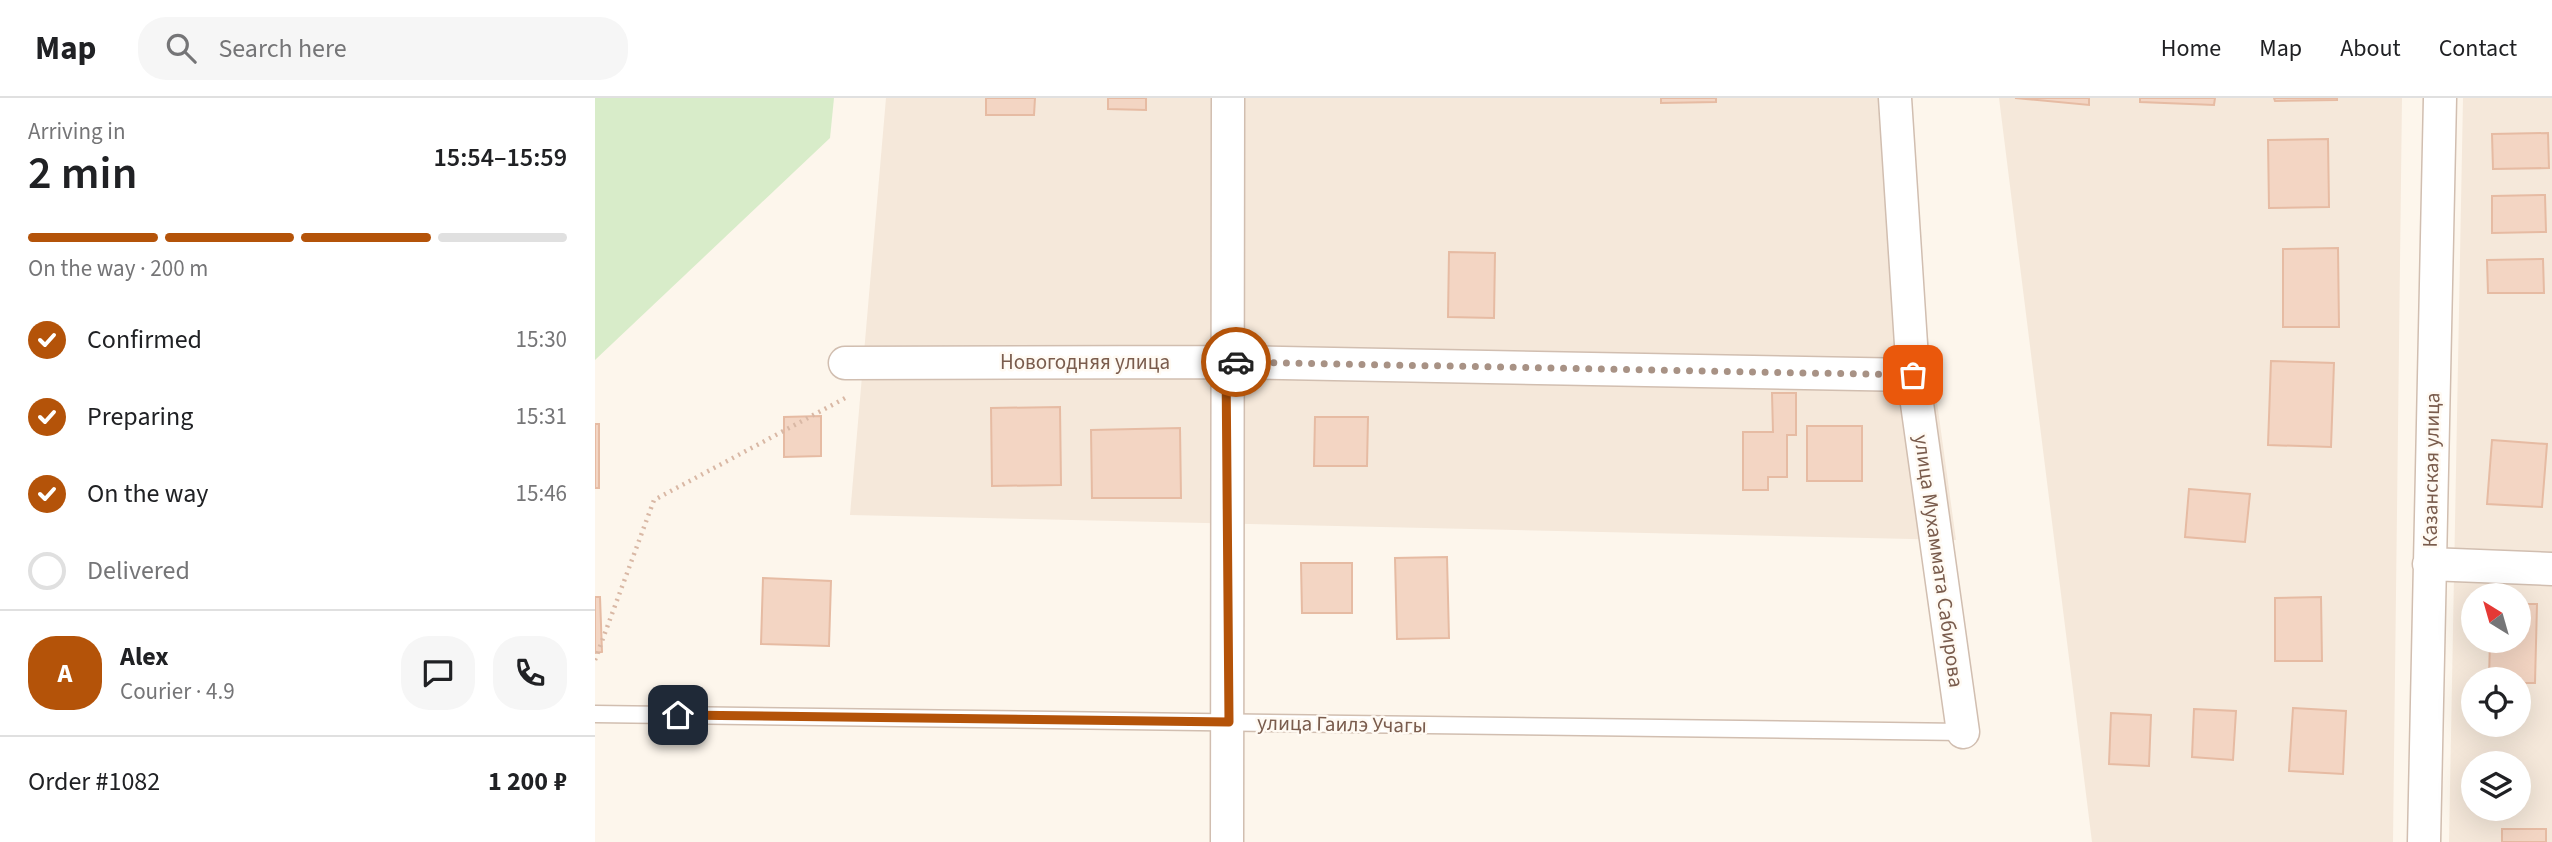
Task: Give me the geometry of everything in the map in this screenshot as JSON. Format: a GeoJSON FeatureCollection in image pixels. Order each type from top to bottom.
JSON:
{"type":"FeatureCollection","features":[{"type":"Feature","properties":{"kind":"street"},"geometry":{"type":"LineString","coordinates":[[1227,842],[1228,98]]}},
{"type":"Feature","properties":{"kind":"street","name":"улица Мухаммата Сабирова"},"geometry":{"type":"LineString","coordinates":[[1895,98],[1913,375],[1963,732]]}},
{"type":"Feature","properties":{"kind":"street","name":"Казанская улица"},"geometry":{"type":"LineString","coordinates":[[2424,842],[2439,98]]}},
{"type":"Feature","properties":{"kind":"street","name":"Новогодняя улица"},"geometry":{"type":"LineString","coordinates":[[845,363],[1226,362],[1913,375]]}},
{"type":"Feature","properties":{"kind":"street"},"geometry":{"type":"LineString","coordinates":[[2429,564],[2552,569]]}},
{"type":"Feature","properties":{"kind":"lane","name":"улица Гаилэ Учагы"},"geometry":{"type":"LineString","coordinates":[[595,714],[1963,732]]}},
{"type":"Feature","properties":{"kind":"path"},"geometry":{"type":"LineString","coordinates":[[595,660],[654,500],[862,389]]}},
{"type":"Feature","properties":{"kind":"shaded area"},"geometry":{"type":"Polygon","coordinates":[[[886,98],[1895,98],[1956,540],[850,515],[886,98]]]}},
{"type":"Feature","properties":{"kind":"shaded area"},"geometry":{"type":"Polygon","coordinates":[[[1999,98],[2402,98],[2393,842],[2092,842],[1999,98]]]}},
{"type":"Feature","properties":{"kind":"shaded area"},"geometry":{"type":"Polygon","coordinates":[[[2463,98],[2552,98],[2552,842],[2449,842],[2463,98]]]}},
{"type":"Feature","properties":{"kind":"green space"},"geometry":{"type":"Polygon","coordinates":[[[595,98],[834,98],[830,138],[595,360],[595,98]]]}},
{"type":"Feature","properties":{"kind":"building"},"geometry":{"type":"Polygon","coordinates":[[[986,98],[1035,98],[1034,115],[986,115],[986,98]]]}},
{"type":"Feature","properties":{"kind":"building"},"geometry":{"type":"Polygon","coordinates":[[[1108,98],[1146,98],[1146,110],[1108,109],[1108,98]]]}},
{"type":"Feature","properties":{"kind":"building"},"geometry":{"type":"Polygon","coordinates":[[[1661,98],[1716,98],[1716,102],[1661,103],[1661,98]]]}},
{"type":"Feature","properties":{"kind":"building"},"geometry":{"type":"Polygon","coordinates":[[[2015,98],[2089,98],[2089,105],[2015,98]]]}},
{"type":"Feature","properties":{"kind":"building"},"geometry":{"type":"Polygon","coordinates":[[[2140,98],[2215,98],[2214,105],[2140,102],[2140,98]]]}},
{"type":"Feature","properties":{"kind":"building"},"geometry":{"type":"Polygon","coordinates":[[[2274,98],[2337,98],[2337,100],[2275,101],[2274,98]]]}},
{"type":"Feature","properties":{"kind":"building"},"geometry":{"type":"Polygon","coordinates":[[[2548,133],[2549,168],[2493,169],[2492,134],[2548,133]]]}},
{"type":"Feature","properties":{"kind":"building"},"geometry":{"type":"Polygon","coordinates":[[[2328,139],[2329,207],[2269,208],[2268,140],[2328,139]]]}},
{"type":"Feature","properties":{"kind":"building"},"geometry":{"type":"Polygon","coordinates":[[[2545,195],[2546,232],[2492,233],[2492,196],[2545,195]]]}},
{"type":"Feature","properties":{"kind":"building"},"geometry":{"type":"Polygon","coordinates":[[[2338,248],[2339,327],[2283,327],[2283,249],[2338,248]]]}},
{"type":"Feature","properties":{"kind":"building"},"geometry":{"type":"Polygon","coordinates":[[[1449,252],[1495,253],[1494,318],[1448,317],[1449,252]]]}},
{"type":"Feature","properties":{"kind":"building"},"geometry":{"type":"Polygon","coordinates":[[[2543,259],[2544,293],[2488,293],[2487,260],[2543,259]]]}},
{"type":"Feature","properties":{"kind":"building"},"geometry":{"type":"Polygon","coordinates":[[[2271,361],[2334,363],[2331,447],[2268,445],[2271,361]]]}},
{"type":"Feature","properties":{"kind":"building"},"geometry":{"type":"Polygon","coordinates":[[[1772,393],[1796,393],[1796,435],[1787,435],[1787,477],[1768,477],[1768,490],[1743,490],[1743,432],[1773,432],[1772,393]]]}},
{"type":"Feature","properties":{"kind":"building"},"geometry":{"type":"Polygon","coordinates":[[[1060,407],[1061,485],[992,486],[991,408],[1060,407]]]}},
{"type":"Feature","properties":{"kind":"building"},"geometry":{"type":"Polygon","coordinates":[[[821,416],[821,456],[784,457],[784,417],[821,416]]]}},
{"type":"Feature","properties":{"kind":"building"},"geometry":{"type":"Polygon","coordinates":[[[1315,417],[1368,417],[1367,466],[1314,466],[1315,417]]]}},
{"type":"Feature","properties":{"kind":"building"},"geometry":{"type":"Polygon","coordinates":[[[595,424],[599,424],[599,488],[595,488],[595,424]]]}},
{"type":"Feature","properties":{"kind":"building"},"geometry":{"type":"Polygon","coordinates":[[[1807,426],[1862,426],[1862,481],[1807,481],[1807,426]]]}},
{"type":"Feature","properties":{"kind":"building"},"geometry":{"type":"Polygon","coordinates":[[[1180,428],[1181,498],[1092,498],[1091,430],[1180,428]]]}},
{"type":"Feature","properties":{"kind":"building"},"geometry":{"type":"Polygon","coordinates":[[[2492,440],[2547,444],[2542,507],[2487,504],[2492,440]]]}},
{"type":"Feature","properties":{"kind":"building"},"geometry":{"type":"Polygon","coordinates":[[[2189,489],[2250,494],[2245,542],[2185,537],[2189,489]]]}},
{"type":"Feature","properties":{"kind":"building"},"geometry":{"type":"Polygon","coordinates":[[[1447,557],[1449,638],[1397,639],[1395,558],[1447,557]]]}},
{"type":"Feature","properties":{"kind":"building"},"geometry":{"type":"Polygon","coordinates":[[[1301,563],[1352,563],[1352,613],[1302,613],[1301,563]]]}},
{"type":"Feature","properties":{"kind":"building"},"geometry":{"type":"Polygon","coordinates":[[[763,578],[831,581],[829,646],[761,644],[763,578]]]}},
{"type":"Feature","properties":{"kind":"building"},"geometry":{"type":"Polygon","coordinates":[[[595,597],[600,597],[602,652],[595,653],[595,597]]]}},
{"type":"Feature","properties":{"kind":"building"},"geometry":{"type":"Polygon","coordinates":[[[2321,597],[2322,661],[2275,661],[2275,598],[2321,597]]]}},
{"type":"Feature","properties":{"kind":"building"},"geometry":{"type":"Polygon","coordinates":[[[2531,604],[2537,604],[2535,683],[2531,683],[2531,667],[2489,667],[2490,653],[2531,653],[2531,604]]]}},
{"type":"Feature","properties":{"kind":"building"},"geometry":{"type":"Polygon","coordinates":[[[2293,708],[2346,711],[2343,774],[2289,771],[2293,708]]]}},
{"type":"Feature","properties":{"kind":"building"},"geometry":{"type":"Polygon","coordinates":[[[2194,709],[2236,711],[2233,760],[2192,757],[2194,709]]]}},
{"type":"Feature","properties":{"kind":"building"},"geometry":{"type":"Polygon","coordinates":[[[2111,713],[2151,715],[2149,766],[2109,764],[2111,713]]]}},
{"type":"Feature","properties":{"kind":"building"},"geometry":{"type":"Polygon","coordinates":[[[2502,829],[2546,829],[2546,842],[2502,842],[2502,829]]]}},
{"type":"Feature","properties":{"kind":"way so far"},"geometry":{"type":"LineString","coordinates":[[1236,362],[1913,375]]}},
{"type":"Feature","properties":{"kind":"route"},"geometry":{"type":"LineString","coordinates":[[678,715],[1229,722],[1226,362],[1236,362]]}}]}
